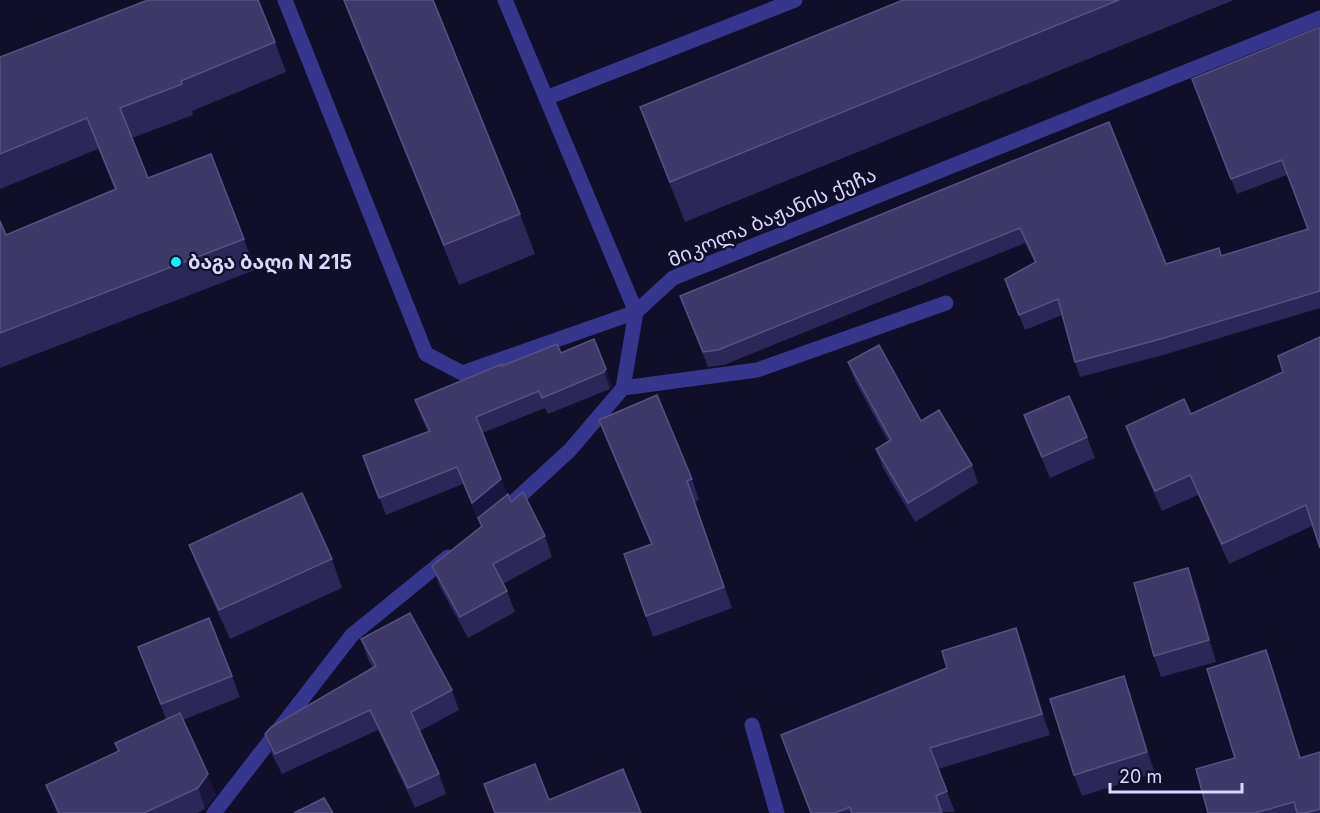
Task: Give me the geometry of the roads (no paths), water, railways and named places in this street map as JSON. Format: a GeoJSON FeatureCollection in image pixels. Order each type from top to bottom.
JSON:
{"type":"FeatureCollection","features":[{"type":"Feature","properties":{"kind":"street"},"geometry":{"type":"LineString","coordinates":[[285,0],[426,354],[462,373],[636,312]]}},
{"type":"Feature","properties":{"kind":"street"},"geometry":{"type":"LineString","coordinates":[[499,515],[570,450],[623,388],[636,312],[505,0]]}},
{"type":"Feature","properties":{"kind":"street"},"geometry":{"type":"LineString","coordinates":[[546,98],[795,0]]}},
{"type":"Feature","properties":{"kind":"street","name":"მიკოლა ბაჟანის ქუჩა"},"geometry":{"type":"LineString","coordinates":[[636,312],[673,278],[1320,18]]}},
{"type":"Feature","properties":{"kind":"street"},"geometry":{"type":"LineString","coordinates":[[623,388],[757,370],[946,303]]}},
{"type":"Feature","properties":{"kind":"street"},"geometry":{"type":"LineString","coordinates":[[214,813],[352,635],[462,545]]}},
{"type":"Feature","properties":{"kind":"street"},"geometry":{"type":"LineString","coordinates":[[752,725],[777,813]]}},
{"type":"Feature","properties":{"kind":"place","name":"ბაგა ბაღი N 215"},"geometry":{"type":"Point","coordinates":[176,262]}}]}
